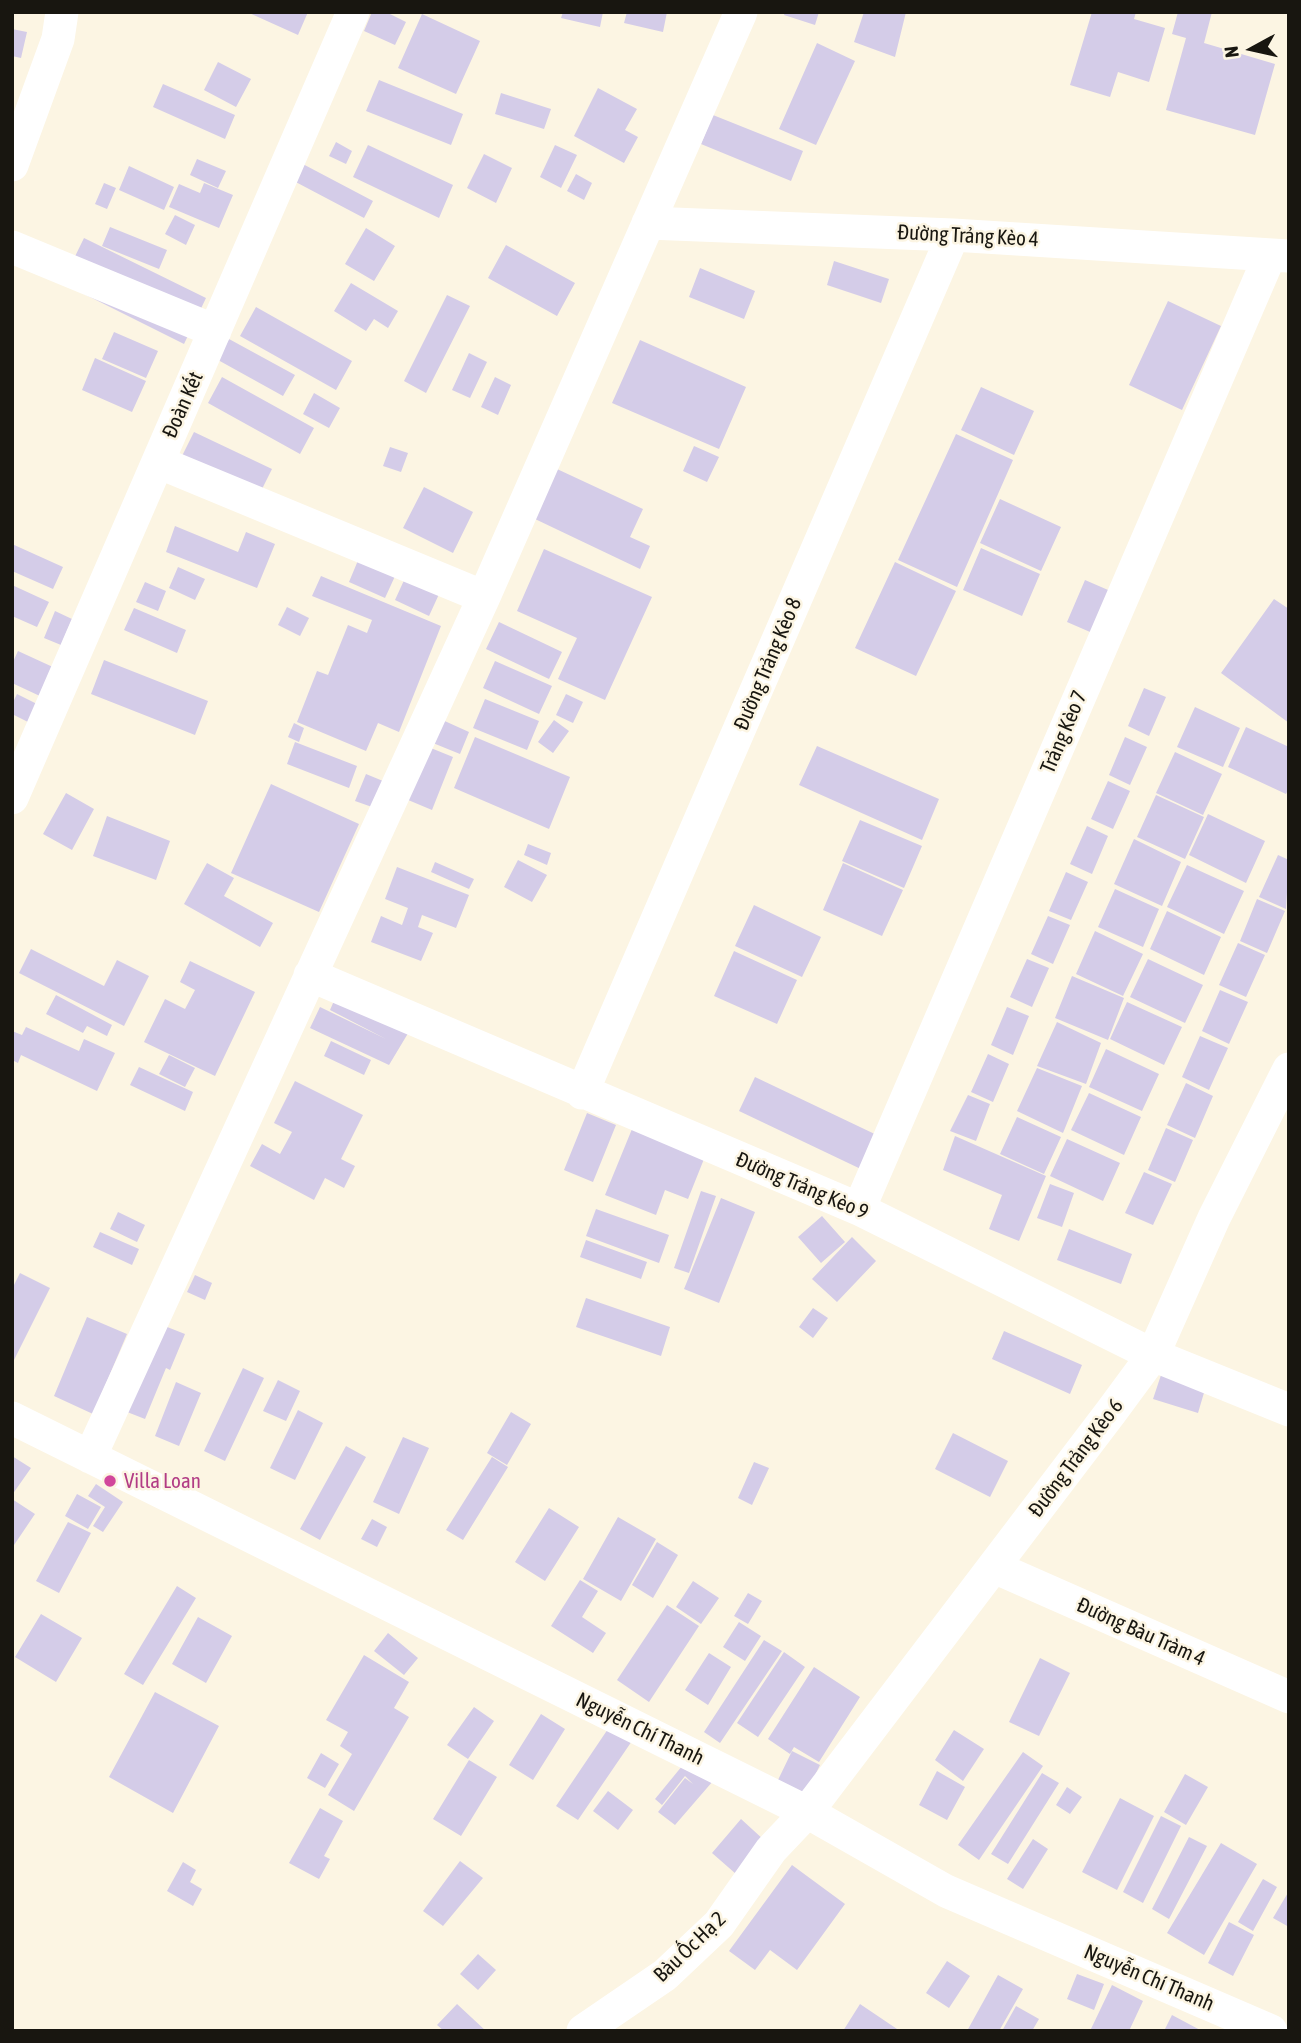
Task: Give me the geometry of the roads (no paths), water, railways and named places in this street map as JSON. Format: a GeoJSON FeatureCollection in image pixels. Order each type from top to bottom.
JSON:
{"type":"FeatureCollection","features":[{"type":"Feature","properties":{"kind":"street"},"geometry":{"type":"LineString","coordinates":[[12,165],[58,39],[62,12]]}},
{"type":"Feature","properties":{"kind":"street","name":"Đoàn Kết"},"geometry":{"type":"LineString","coordinates":[[12,798],[353,12]]}},
{"type":"Feature","properties":{"kind":"street"},"geometry":{"type":"LineString","coordinates":[[90,1457],[484,597],[741,12]]}},
{"type":"Feature","properties":{"kind":"street","name":"Đường Trảng Kèo 4"},"geometry":{"type":"LineString","coordinates":[[648,223],[953,234],[1279,255]]}},
{"type":"Feature","properties":{"kind":"street","name":"Đường Trảng Kèo 8"},"geometry":{"type":"LineString","coordinates":[[582,1093],[953,234]]}},
{"type":"Feature","properties":{"kind":"street"},"geometry":{"type":"LineString","coordinates":[[12,247],[215,331]]}},
{"type":"Feature","properties":{"kind":"street","name":"Trảng Kèo 7"},"geometry":{"type":"LineString","coordinates":[[859,1209],[1279,255]]}},
{"type":"Feature","properties":{"kind":"street"},"geometry":{"type":"LineString","coordinates":[[158,462],[484,597]]}},
{"type":"Feature","properties":{"kind":"street","name":"Đường Trảng Kèo 9"},"geometry":{"type":"LineString","coordinates":[[310,975],[859,1209],[1153,1355],[1289,1410]]}},
{"type":"Feature","properties":{"kind":"street","name":"Đường Trảng Kèo 6"},"geometry":{"type":"LineString","coordinates":[[807,1812],[1153,1355],[1214,1218],[1289,1069]]}},
{"type":"Feature","properties":{"kind":"street","name":"Nguyễn Chí Thanh"},"geometry":{"type":"LineString","coordinates":[[12,1418],[807,1812],[946,1891],[1232,2023],[1271,2031]]}},
{"type":"Feature","properties":{"kind":"street","name":"Đường Bàu Tràm 4"},"geometry":{"type":"LineString","coordinates":[[994,1567],[1289,1698]]}},
{"type":"Feature","properties":{"kind":"street","name":"Bàu Ốc Hạ 2"},"geometry":{"type":"LineString","coordinates":[[583,2031],[665,1975],[719,1924],[771,1850],[807,1812]]}},
{"type":"Feature","properties":{"kind":"place","name":"Villa Loan"},"geometry":{"type":"Point","coordinates":[110,1481]}}]}
